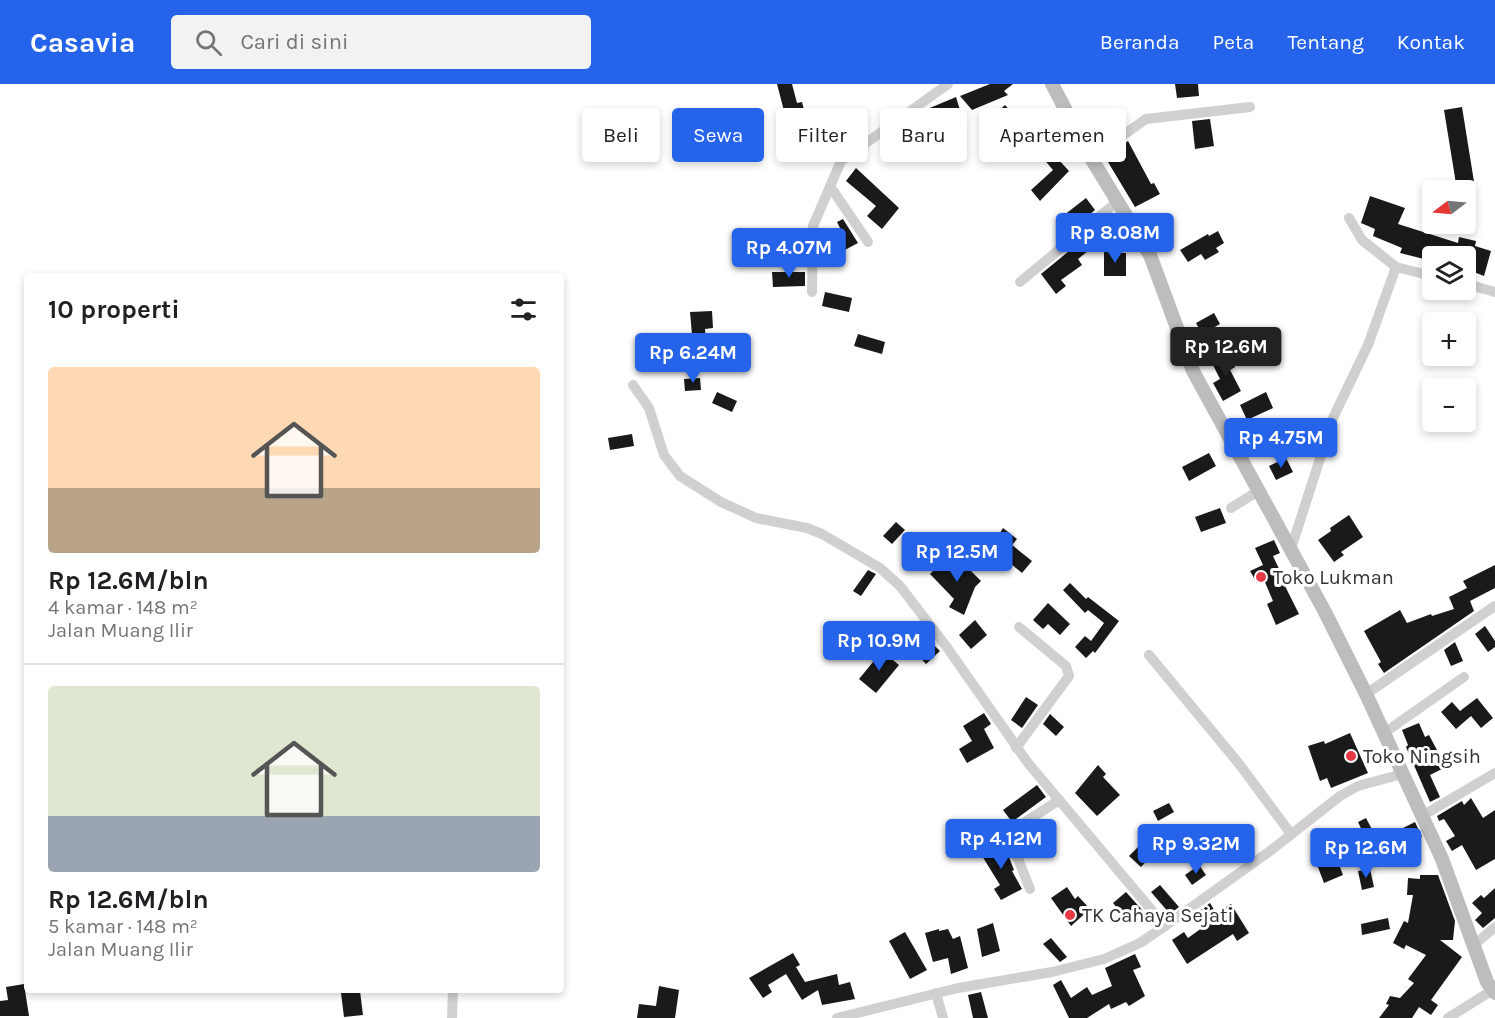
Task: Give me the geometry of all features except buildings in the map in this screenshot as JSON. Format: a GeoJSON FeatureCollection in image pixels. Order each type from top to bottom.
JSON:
{"type":"FeatureCollection","features":[{"type":"Feature","properties":{"kind":"main road"},"geometry":{"type":"LineString","coordinates":[[1052,84],[1065,108]]}},
{"type":"Feature","properties":{"kind":"main road"},"geometry":{"type":"LineString","coordinates":[[1094,162],[1150,255],[1193,371],[1290,552],[1326,612],[1366,694],[1422,816],[1493,992]]}},
{"type":"Feature","properties":{"kind":"street"},"geometry":{"type":"LineString","coordinates":[[812,292],[813,226],[842,161],[948,84]]}},
{"type":"Feature","properties":{"kind":"street"},"geometry":{"type":"LineString","coordinates":[[1126,133],[1146,119],[1250,107]]}},
{"type":"Feature","properties":{"kind":"street"},"geometry":{"type":"LineString","coordinates":[[830,186],[868,242]]}},
{"type":"Feature","properties":{"kind":"street"},"geometry":{"type":"LineString","coordinates":[[1020,282],[1118,201]]}},
{"type":"Feature","properties":{"kind":"street"},"geometry":{"type":"LineString","coordinates":[[1349,218],[1362,240],[1396,267],[1422,274]]}},
{"type":"Feature","properties":{"kind":"street"},"geometry":{"type":"LineString","coordinates":[[1290,552],[1333,418],[1368,345],[1396,267]]}},
{"type":"Feature","properties":{"kind":"street"},"geometry":{"type":"LineString","coordinates":[[1476,287],[1495,292]]}},
{"type":"Feature","properties":{"kind":"street"},"geometry":{"type":"LineString","coordinates":[[633,385],[649,408],[664,455],[680,476],[721,502],[756,518],[807,528],[822,534],[880,568],[900,586],[946,646],[1017,748],[1165,926]]}},
{"type":"Feature","properties":{"kind":"street"},"geometry":{"type":"LineString","coordinates":[[1231,508],[1258,491]]}},
{"type":"Feature","properties":{"kind":"street"},"geometry":{"type":"LineString","coordinates":[[1366,694],[1495,606]]}},
{"type":"Feature","properties":{"kind":"street"},"geometry":{"type":"LineString","coordinates":[[1017,748],[1069,676],[1066,666],[1019,627]]}},
{"type":"Feature","properties":{"kind":"street"},"geometry":{"type":"LineString","coordinates":[[1149,655],[1240,765],[1291,834]]}},
{"type":"Feature","properties":{"kind":"street"},"geometry":{"type":"LineString","coordinates":[[1384,733],[1464,677]]}},
{"type":"Feature","properties":{"kind":"street"},"geometry":{"type":"LineString","coordinates":[[1422,816],[1495,773]]}},
{"type":"Feature","properties":{"kind":"street"},"geometry":{"type":"LineString","coordinates":[[837,1018],[936,993],[1093,963],[1140,943],[1340,796],[1358,786],[1402,774]]}},
{"type":"Feature","properties":{"kind":"street"},"geometry":{"type":"LineString","coordinates":[[1030,889],[1009,836],[1012,831],[1059,800]]}},
{"type":"Feature","properties":{"kind":"street"},"geometry":{"type":"LineString","coordinates":[[1474,945],[1495,927]]}},
{"type":"Feature","properties":{"kind":"street"},"geometry":{"type":"LineString","coordinates":[[1448,1018],[1493,992]]}},
{"type":"Feature","properties":{"kind":"street"},"geometry":{"type":"LineString","coordinates":[[452,1018],[453,993]]}},
{"type":"Feature","properties":{"kind":"street"},"geometry":{"type":"LineString","coordinates":[[936,993],[943,1018]]}},
{"type":"Feature","properties":{"kind":"place","name":"Toko Lukman"},"geometry":{"type":"Point","coordinates":[1261,577]}},
{"type":"Feature","properties":{"kind":"place","name":"Toko Ningsih"},"geometry":{"type":"Point","coordinates":[1351,756]}},
{"type":"Feature","properties":{"kind":"place","name":"TK Cahaya Sejati"},"geometry":{"type":"Point","coordinates":[1070,915]}}]}
